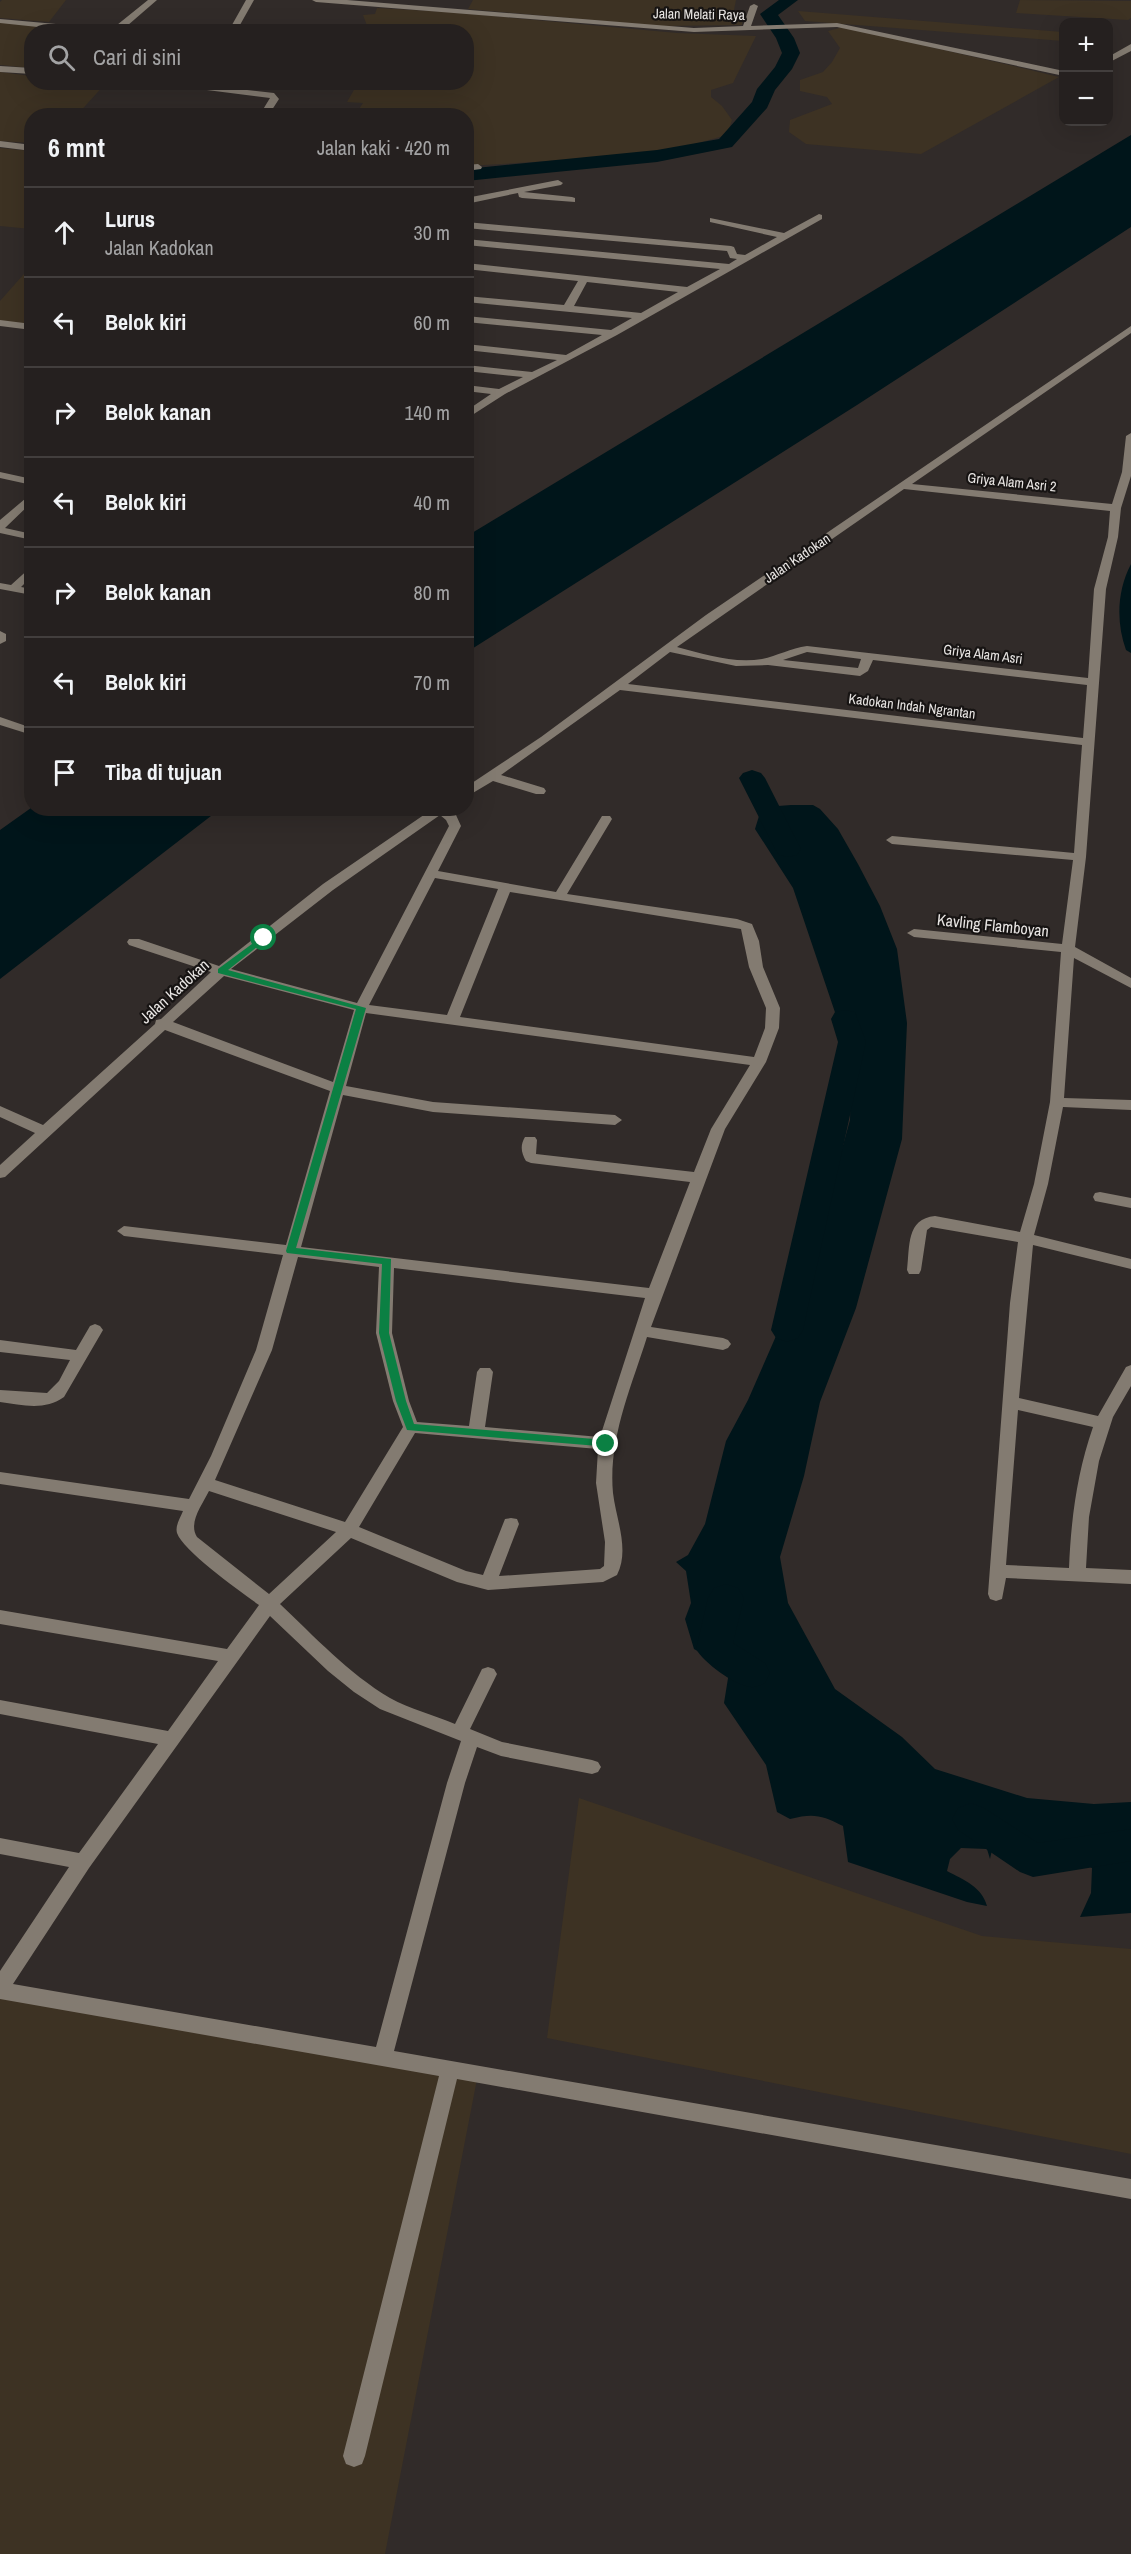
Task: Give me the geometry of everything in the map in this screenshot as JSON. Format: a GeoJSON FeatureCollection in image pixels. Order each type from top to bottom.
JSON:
{"type":"FeatureCollection","features":[{"type":"Feature","properties":{"kind":"street"},"geometry":{"type":"LineString","coordinates":[[124,24],[153,0]]}},
{"type":"Feature","properties":{"kind":"street"},"geometry":{"type":"LineString","coordinates":[[236,24],[250,0]]}},
{"type":"Feature","properties":{"kind":"street","name":"Jalan Melati Raya"},"geometry":{"type":"LineString","coordinates":[[315,0],[389,3],[648,27],[710,30],[813,25],[851,28],[1059,73]]}},
{"type":"Feature","properties":{"kind":"street"},"geometry":{"type":"LineString","coordinates":[[464,11],[471,0]]}},
{"type":"Feature","properties":{"kind":"street"},"geometry":{"type":"LineString","coordinates":[[746,29],[754,6]]}},
{"type":"Feature","properties":{"kind":"street"},"geometry":{"type":"LineString","coordinates":[[0,21],[35,24]]}},
{"type":"Feature","properties":{"kind":"street"},"geometry":{"type":"LineString","coordinates":[[1113,58],[1131,47]]}},
{"type":"Feature","properties":{"kind":"street"},"geometry":{"type":"LineString","coordinates":[[0,69],[24,70]]}},
{"type":"Feature","properties":{"kind":"street"},"geometry":{"type":"LineString","coordinates":[[231,90],[274,96],[275,99],[269,108]]}},
{"type":"Feature","properties":{"kind":"street"},"geometry":{"type":"LineString","coordinates":[[0,144],[24,147]]}},
{"type":"Feature","properties":{"kind":"street"},"geometry":{"type":"LineString","coordinates":[[474,167],[478,166]]}},
{"type":"Feature","properties":{"kind":"street"},"geometry":{"type":"LineString","coordinates":[[474,199],[558,183]]}},
{"type":"Feature","properties":{"kind":"street"},"geometry":{"type":"LineString","coordinates":[[507,193],[572,200]]}},
{"type":"Feature","properties":{"kind":"street"},"geometry":{"type":"LineString","coordinates":[[474,410],[501,392],[614,333],[819,218]]}},
{"type":"Feature","properties":{"kind":"street"},"geometry":{"type":"LineString","coordinates":[[713,220],[787,236]]}},
{"type":"Feature","properties":{"kind":"street"},"geometry":{"type":"LineString","coordinates":[[474,226],[731,249],[733,256],[748,258]]}},
{"type":"Feature","properties":{"kind":"street"},"geometry":{"type":"LineString","coordinates":[[474,243],[732,267]]}},
{"type":"Feature","properties":{"kind":"street"},"geometry":{"type":"LineString","coordinates":[[474,267],[687,290]]}},
{"type":"Feature","properties":{"kind":"street"},"geometry":{"type":"LineString","coordinates":[[568,308],[584,278]]}},
{"type":"Feature","properties":{"kind":"street"},"geometry":{"type":"LineString","coordinates":[[474,300],[644,316]]}},
{"type":"Feature","properties":{"kind":"street"},"geometry":{"type":"LineString","coordinates":[[474,320],[614,333]]}},
{"type":"Feature","properties":{"kind":"street"},"geometry":{"type":"LineString","coordinates":[[0,323],[24,326]]}},
{"type":"Feature","properties":{"kind":"street","name":"Jalan Kadokan"},"geometry":{"type":"LineString","coordinates":[[474,788],[573,718],[666,648],[1131,329]]}},
{"type":"Feature","properties":{"kind":"street"},"geometry":{"type":"LineString","coordinates":[[474,348],[568,358]]}},
{"type":"Feature","properties":{"kind":"street"},"geometry":{"type":"LineString","coordinates":[[474,369],[532,375]]}},
{"type":"Feature","properties":{"kind":"street"},"geometry":{"type":"LineString","coordinates":[[474,389],[501,392]]}},
{"type":"Feature","properties":{"kind":"street"},"geometry":{"type":"LineString","coordinates":[[996,1594],[1010,1402],[1026,1238],[1041,1184],[1057,1102],[1068,949],[1080,856],[1100,589],[1113,537],[1116,507],[1129,472],[1131,443]]}},
{"type":"Feature","properties":{"kind":"street"},"geometry":{"type":"LineString","coordinates":[[1,475],[24,480]]}},
{"type":"Feature","properties":{"kind":"street","name":"Griya Alam Asri 2"},"geometry":{"type":"LineString","coordinates":[[904,486],[1116,507]]}},
{"type":"Feature","properties":{"kind":"street"},"geometry":{"type":"LineString","coordinates":[[24,504],[0,528],[24,535]]}},
{"type":"Feature","properties":{"kind":"street"},"geometry":{"type":"LineString","coordinates":[[4,587],[24,575]]}},
{"type":"Feature","properties":{"kind":"street"},"geometry":{"type":"LineString","coordinates":[[4,587],[24,591]]}},
{"type":"Feature","properties":{"kind":"street"},"geometry":{"type":"LineString","coordinates":[[0,634],[0,641]]}},
{"type":"Feature","properties":{"kind":"street","name":"Griya Alam Asri"},"geometry":{"type":"LineString","coordinates":[[666,648],[744,663],[768,662],[860,672],[864,669],[868,656],[1094,682]]}},
{"type":"Feature","properties":{"kind":"street","name":"Kadokan Indah Ngrantan"},"geometry":{"type":"LineString","coordinates":[[615,686],[1089,742]]}},
{"type":"Feature","properties":{"kind":"street"},"geometry":{"type":"LineString","coordinates":[[0,721],[24,729]]}},
{"type":"Feature","properties":{"kind":"street"},"geometry":{"type":"LineString","coordinates":[[491,776],[540,791]]}},
{"type":"Feature","properties":{"kind":"street","name":"Jalan Kadokan"},"geometry":{"type":"LineString","coordinates":[[0,1173],[161,1023],[221,971],[328,887],[432,816]]}},
{"type":"Feature","properties":{"kind":"street"},"geometry":{"type":"LineString","coordinates":[[450,816],[455,826],[361,1008],[290,1251],[264,1350],[219,1455],[186,1521],[185,1533],[191,1542],[268,1604],[334,1666],[386,1704],[501,1749],[592,1767]]}},
{"type":"Feature","properties":{"kind":"street"},"geometry":{"type":"LineString","coordinates":[[559,897],[606,819]]}},
{"type":"Feature","properties":{"kind":"street"},"geometry":{"type":"LineString","coordinates":[[892,840],[1080,856]]}},
{"type":"Feature","properties":{"kind":"street"},"geometry":{"type":"LineString","coordinates":[[204,1483],[349,1530],[447,1573],[488,1582],[603,1575],[611,1570],[613,1552],[605,1489],[606,1444],[611,1423],[654,1294],[718,1129],[759,1062],[772,1028],[773,1008],[756,967],[752,941],[747,927],[737,923],[559,897],[430,873]]}},
{"type":"Feature","properties":{"kind":"street"},"geometry":{"type":"LineString","coordinates":[[451,1022],[505,887]]}},
{"type":"Feature","properties":{"kind":"street","name":"Kavling Flamboyan"},"geometry":{"type":"LineString","coordinates":[[914,933],[1068,949]]}},
{"type":"Feature","properties":{"kind":"street"},"geometry":{"type":"LineString","coordinates":[[134,942],[221,971],[361,1008],[759,1062]]}},
{"type":"Feature","properties":{"kind":"street"},"geometry":{"type":"LineString","coordinates":[[1068,949],[1131,984]]}},
{"type":"Feature","properties":{"kind":"street"},"geometry":{"type":"LineString","coordinates":[[161,1023],[338,1089],[433,1107],[615,1120]]}},
{"type":"Feature","properties":{"kind":"street"},"geometry":{"type":"LineString","coordinates":[[1057,1102],[1131,1105]]}},
{"type":"Feature","properties":{"kind":"street"},"geometry":{"type":"LineString","coordinates":[[0,1111],[45,1132]]}},
{"type":"Feature","properties":{"kind":"street"},"geometry":{"type":"LineString","coordinates":[[530,1140],[528,1153],[531,1158],[700,1178]]}},
{"type":"Feature","properties":{"kind":"street"},"geometry":{"type":"LineString","coordinates":[[1100,1197],[1131,1203]]}},
{"type":"Feature","properties":{"kind":"street"},"geometry":{"type":"LineString","coordinates":[[914,1270],[917,1236],[920,1228],[927,1222],[948,1223],[1026,1238],[1131,1264]]}},
{"type":"Feature","properties":{"kind":"street"},"geometry":{"type":"LineString","coordinates":[[124,1231],[654,1294]]}},
{"type":"Feature","properties":{"kind":"street"},"geometry":{"type":"LineString","coordinates":[[387,1261],[384,1333],[401,1401],[411,1427]]}},
{"type":"Feature","properties":{"kind":"street"},"geometry":{"type":"LineString","coordinates":[[0,1396],[49,1400],[60,1394],[95,1330]]}},
{"type":"Feature","properties":{"kind":"street"},"geometry":{"type":"LineString","coordinates":[[643,1331],[723,1344]]}},
{"type":"Feature","properties":{"kind":"street"},"geometry":{"type":"LineString","coordinates":[[0,1346],[80,1356]]}},
{"type":"Feature","properties":{"kind":"street"},"geometry":{"type":"LineString","coordinates":[[1077,1575],[1083,1495],[1102,1423],[1131,1371]]}},
{"type":"Feature","properties":{"kind":"street"},"geometry":{"type":"LineString","coordinates":[[476,1432],[485,1372]]}},
{"type":"Feature","properties":{"kind":"street"},"geometry":{"type":"LineString","coordinates":[[1010,1402],[1102,1423]]}},
{"type":"Feature","properties":{"kind":"street"},"geometry":{"type":"LineString","coordinates":[[411,1427],[606,1444]]}},
{"type":"Feature","properties":{"kind":"street"},"geometry":{"type":"LineString","coordinates":[[411,1427],[349,1530],[268,1604],[83,1862],[0,1988],[1131,2189]]}},
{"type":"Feature","properties":{"kind":"street"},"geometry":{"type":"LineString","coordinates":[[0,1478],[193,1506]]}},
{"type":"Feature","properties":{"kind":"street"},"geometry":{"type":"LineString","coordinates":[[488,1582],[511,1524]]}},
{"type":"Feature","properties":{"kind":"street"},"geometry":{"type":"LineString","coordinates":[[998,1571],[1131,1577]]}},
{"type":"Feature","properties":{"kind":"street"},"geometry":{"type":"LineString","coordinates":[[0,1617],[230,1656]]}},
{"type":"Feature","properties":{"kind":"street"},"geometry":{"type":"LineString","coordinates":[[383,2057],[456,1783],[465,1736],[488,1674]]}},
{"type":"Feature","properties":{"kind":"street"},"geometry":{"type":"LineString","coordinates":[[0,1707],[173,1739]]}},
{"type":"Feature","properties":{"kind":"street"},"geometry":{"type":"LineString","coordinates":[[0,1846],[83,1862]]}},
{"type":"Feature","properties":{"kind":"street"},"geometry":{"type":"LineString","coordinates":[[354,2456],[450,2069]]}},
{"type":"Feature","properties":{"kind":"shaded area"},"geometry":{"type":"Polygon","coordinates":[[[2,0],[66,0],[49,22],[0,18],[2,0]]]}},
{"type":"Feature","properties":{"kind":"shaded area"},"geometry":{"type":"Polygon","coordinates":[[[473,0],[736,0],[733,15],[743,15],[742,25],[658,26],[468,9],[473,0]]]}},
{"type":"Feature","properties":{"kind":"shaded area"},"geometry":{"type":"Polygon","coordinates":[[[1020,0],[1131,1],[1131,18],[1128,20],[1016,13],[1020,0]]]}},
{"type":"Feature","properties":{"kind":"shaded area"},"geometry":{"type":"Polygon","coordinates":[[[377,8],[449,12],[677,33],[756,36],[733,83],[711,90],[711,97],[722,106],[732,120],[727,135],[687,146],[616,157],[474,166],[474,108],[360,108],[363,103],[347,102],[354,90],[474,90],[474,24],[366,24],[363,15],[375,14],[377,8]]]}},
{"type":"Feature","properties":{"kind":"shaded area"},"geometry":{"type":"Polygon","coordinates":[[[798,11],[1059,32],[1059,41],[805,21],[798,11]]]}},
{"type":"Feature","properties":{"kind":"shaded area"},"geometry":{"type":"Polygon","coordinates":[[[0,23],[24,24],[24,67],[0,65],[0,23]]]}},
{"type":"Feature","properties":{"kind":"shaded area"},"geometry":{"type":"Polygon","coordinates":[[[843,27],[1059,77],[921,154],[806,144],[789,132],[790,120],[832,104],[827,97],[800,91],[800,80],[823,72],[840,48],[828,31],[843,27]]]}},
{"type":"Feature","properties":{"kind":"shaded area"},"geometry":{"type":"Polygon","coordinates":[[[0,72],[24,75],[24,90],[100,90],[83,108],[24,108],[24,143],[0,141],[0,72]]]}},
{"type":"Feature","properties":{"kind":"shaded area"},"geometry":{"type":"Polygon","coordinates":[[[1131,135],[1131,227],[857,405],[474,648],[474,532],[1131,135]]]}},
{"type":"Feature","properties":{"kind":"shaded area"},"geometry":{"type":"Polygon","coordinates":[[[0,148],[24,150],[24,228],[0,226],[0,148]]]}},
{"type":"Feature","properties":{"kind":"shaded area"},"geometry":{"type":"Polygon","coordinates":[[[24,274],[24,325],[0,322],[0,301],[24,274]]]}},
{"type":"Feature","properties":{"kind":"shaded area"},"geometry":{"type":"Polygon","coordinates":[[[1131,564],[1131,653],[1126,650],[1119,618],[1123,585],[1131,564]]]}},
{"type":"Feature","properties":{"kind":"shaded area"},"geometry":{"type":"Polygon","coordinates":[[[813,805],[820,809],[838,829],[858,864],[880,906],[897,949],[907,1023],[902,1139],[856,1308],[820,1402],[804,1476],[780,1557],[788,1603],[835,1689],[902,1737],[935,1769],[1027,1798],[1094,1804],[1131,1802],[1131,1913],[1080,1917],[1091,1893],[1092,1868],[1078,1861],[1064,1863],[1040,1859],[1033,1851],[1021,1849],[1012,1840],[993,1845],[990,1859],[987,1849],[961,1848],[950,1859],[947,1871],[977,1889],[985,1899],[987,1906],[967,1902],[848,1862],[843,1826],[817,1816],[790,1819],[777,1812],[766,1765],[724,1703],[729,1672],[726,1667],[716,1669],[712,1664],[720,1639],[711,1638],[701,1653],[694,1649],[685,1619],[691,1603],[686,1571],[676,1562],[688,1555],[705,1524],[726,1441],[748,1400],[815,1247],[850,1120],[851,1077],[844,1039],[793,888],[755,829],[759,816],[778,806],[813,805]]]}},
{"type":"Feature","properties":{"kind":"shaded area"},"geometry":{"type":"Polygon","coordinates":[[[24,813],[24,816],[211,816],[0,979],[0,830],[24,813]]]}},
{"type":"Feature","properties":{"kind":"shaded area"},"geometry":{"type":"Polygon","coordinates":[[[579,1798],[982,1936],[1131,1949],[1131,2154],[547,2038],[579,1798]]]}},
{"type":"Feature","properties":{"kind":"shaded area"},"geometry":{"type":"Polygon","coordinates":[[[0,1989],[478,2074],[385,2554],[0,2554],[0,1989]]]}},
{"type":"Feature","properties":{"kind":"waterway"},"geometry":{"type":"LineString","coordinates":[[474,174],[657,156],[725,143],[761,104],[766,89],[783,69],[791,53],[785,38],[769,14],[790,0]]}},
{"type":"Feature","properties":{"kind":"waterway"},"geometry":{"type":"LineString","coordinates":[[752,778],[788,849]]}},
{"type":"Feature","properties":{"kind":"waterway"},"geometry":{"type":"LineString","coordinates":[[787,1330],[852,1042],[845,1019]]}},
{"type":"Feature","properties":{"kind":"waterway"},"geometry":{"type":"LineString","coordinates":[[726,1598],[714,1649],[752,1673]]}},
{"type":"Feature","properties":{"kind":"waterway"},"geometry":{"type":"LineString","coordinates":[[971,1819],[1033,1860],[1131,1845]]}},
{"type":"Feature","properties":{"kind":"route"},"geometry":{"type":"LineString","coordinates":[[264,938],[221,971],[361,1008],[313,1181],[290,1251],[387,1261],[384,1333],[401,1401],[411,1427],[606,1444]]}}]}
